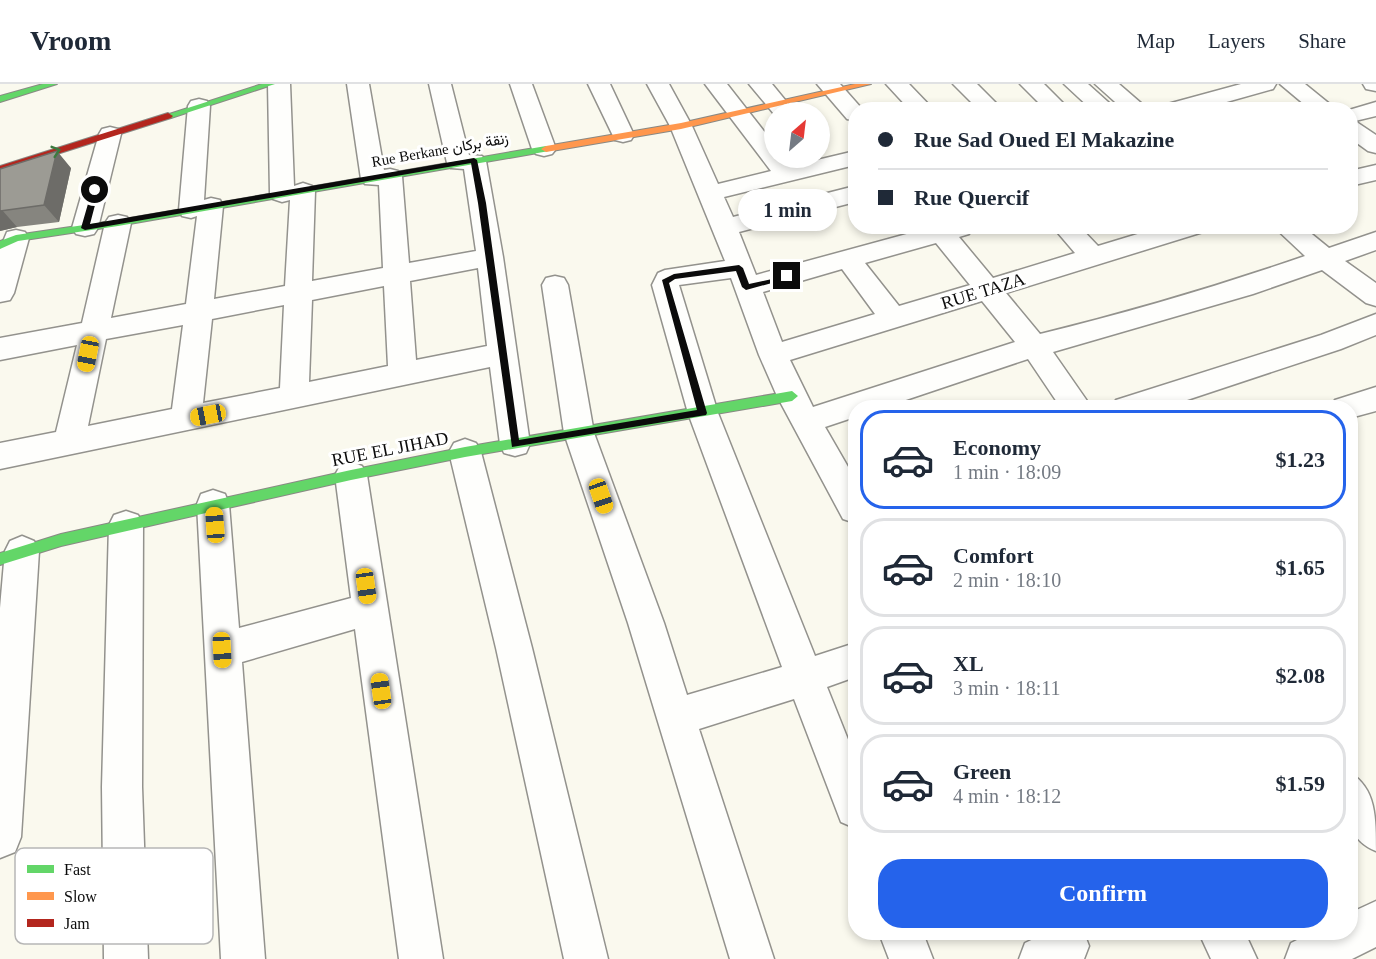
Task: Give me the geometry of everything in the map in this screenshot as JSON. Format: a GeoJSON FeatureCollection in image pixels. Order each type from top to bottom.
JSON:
{"type":"FeatureCollection","features":[{"type":"Feature","properties":{"kind":"street"},"geometry":{"type":"LineString","coordinates":[[0,99],[53,84]]}},
{"type":"Feature","properties":{"kind":"street"},"geometry":{"type":"LineString","coordinates":[[0,169],[271,84]]}},
{"type":"Feature","properties":{"kind":"street"},"geometry":{"type":"LineString","coordinates":[[279,84],[293,193],[300,293],[294,397]]}},
{"type":"Feature","properties":{"kind":"street"},"geometry":{"type":"LineString","coordinates":[[358,84],[381,177],[397,275],[403,374]]}},
{"type":"Feature","properties":{"kind":"street"},"geometry":{"type":"LineString","coordinates":[[440,84],[466,162],[490,257],[515,444]]}},
{"type":"Feature","properties":{"kind":"street"},"geometry":{"type":"LineString","coordinates":[[521,84],[544,149]]}},
{"type":"Feature","properties":{"kind":"street"},"geometry":{"type":"LineString","coordinates":[[599,84],[622,135]]}},
{"type":"Feature","properties":{"kind":"street"},"geometry":{"type":"LineString","coordinates":[[716,84],[786,175]]}},
{"type":"Feature","properties":{"kind":"street"},"geometry":{"type":"LineString","coordinates":[[760,84],[775,102]]}},
{"type":"Feature","properties":{"kind":"street","name":"Rue Berkane زنقة بركان"},"geometry":{"type":"LineString","coordinates":[[798,102],[831,88],[867,84]]}},
{"type":"Feature","properties":{"kind":"street"},"geometry":{"type":"LineString","coordinates":[[897,84],[914,102]]}},
{"type":"Feature","properties":{"kind":"street"},"geometry":{"type":"LineString","coordinates":[[964,84],[983,102]]}},
{"type":"Feature","properties":{"kind":"street"},"geometry":{"type":"LineString","coordinates":[[1031,84],[1048,102]]}},
{"type":"Feature","properties":{"kind":"street"},"geometry":{"type":"LineString","coordinates":[[1075,84],[1096,102]]}},
{"type":"Feature","properties":{"kind":"street"},"geometry":{"type":"LineString","coordinates":[[1106,84],[1128,102]]}},
{"type":"Feature","properties":{"kind":"street"},"geometry":{"type":"LineString","coordinates":[[1200,102],[1265,84]]}},
{"type":"Feature","properties":{"kind":"street"},"geometry":{"type":"LineString","coordinates":[[1291,84],[1315,102]]}},
{"type":"Feature","properties":{"kind":"street"},"geometry":{"type":"LineString","coordinates":[[664,85],[725,227],[773,355],[792,396],[848,485]]}},
{"type":"Feature","properties":{"kind":"street"},"geometry":{"type":"LineString","coordinates":[[831,88],[848,106]]}},
{"type":"Feature","properties":{"kind":"street"},"geometry":{"type":"LineString","coordinates":[[186,419],[198,312],[201,208],[199,105]]}},
{"type":"Feature","properties":{"kind":"street"},"geometry":{"type":"LineString","coordinates":[[1358,114],[1376,109]]}},
{"type":"Feature","properties":{"kind":"street","name":"Rue Berkane زنقة بركان"},"geometry":{"type":"LineString","coordinates":[[8,241],[764,111]]}},
{"type":"Feature","properties":{"kind":"street"},"geometry":{"type":"LineString","coordinates":[[1358,133],[1376,146]]}},
{"type":"Feature","properties":{"kind":"street"},"geometry":{"type":"LineString","coordinates":[[85,228],[110,134]]}},
{"type":"Feature","properties":{"kind":"street"},"geometry":{"type":"LineString","coordinates":[[830,160],[848,158]]}},
{"type":"Feature","properties":{"kind":"street"},"geometry":{"type":"LineString","coordinates":[[711,194],[786,175],[803,168]]}},
{"type":"Feature","properties":{"kind":"street"},"geometry":{"type":"LineString","coordinates":[[1358,177],[1376,172]]}},
{"type":"Feature","properties":{"kind":"street"},"geometry":{"type":"LineString","coordinates":[[725,227],[848,196]]}},
{"type":"Feature","properties":{"kind":"street"},"geometry":{"type":"LineString","coordinates":[[69,442],[118,223]]}},
{"type":"Feature","properties":{"kind":"street"},"geometry":{"type":"LineString","coordinates":[[848,790],[703,413],[665,282],[674,276],[743,278],[849,261],[933,234]]}},
{"type":"Feature","properties":{"kind":"street"},"geometry":{"type":"LineString","coordinates":[[951,234],[989,288],[1034,346],[1066,400]]}},
{"type":"Feature","properties":{"kind":"street"},"geometry":{"type":"LineString","coordinates":[[1071,234],[1093,257]]}},
{"type":"Feature","properties":{"kind":"street","name":"RUE TAZA"},"geometry":{"type":"LineString","coordinates":[[773,355],[1168,234]]}},
{"type":"Feature","properties":{"kind":"street"},"geometry":{"type":"LineString","coordinates":[[1295,234],[1376,296]]}},
{"type":"Feature","properties":{"kind":"street"},"geometry":{"type":"LineString","coordinates":[[0,292],[8,241]]}},
{"type":"Feature","properties":{"kind":"street"},"geometry":{"type":"LineString","coordinates":[[871,400],[1034,346],[1180,307],[1282,275],[1376,241]]}},
{"type":"Feature","properties":{"kind":"street"},"geometry":{"type":"LineString","coordinates":[[0,349],[490,257]]}},
{"type":"Feature","properties":{"kind":"street"},"geometry":{"type":"LineString","coordinates":[[849,261],[894,319]]}},
{"type":"Feature","properties":{"kind":"street"},"geometry":{"type":"LineString","coordinates":[[555,285],[579,433],[676,717],[752,959]]}},
{"type":"Feature","properties":{"kind":"street"},"geometry":{"type":"LineString","coordinates":[[1152,400],[1331,342],[1376,324]]}},
{"type":"Feature","properties":{"kind":"street"},"geometry":{"type":"LineString","coordinates":[[0,456],[502,354]]}},
{"type":"Feature","properties":{"kind":"street","name":"RUE EL JIHAD"},"geometry":{"type":"LineString","coordinates":[[11,555],[213,504],[351,475],[465,452],[792,396]]}},
{"type":"Feature","properties":{"kind":"street"},"geometry":{"type":"LineString","coordinates":[[1358,404],[1376,399]]}},
{"type":"Feature","properties":{"kind":"street"},"geometry":{"type":"LineString","coordinates":[[807,421],[848,407]]}},
{"type":"Feature","properties":{"kind":"street"},"geometry":{"type":"LineString","coordinates":[[465,452],[514,648],[586,959]]}},
{"type":"Feature","properties":{"kind":"street"},"geometry":{"type":"LineString","coordinates":[[351,475],[421,959]]}},
{"type":"Feature","properties":{"kind":"street"},"geometry":{"type":"LineString","coordinates":[[213,504],[243,959]]}},
{"type":"Feature","properties":{"kind":"street"},"geometry":{"type":"LineString","coordinates":[[123,848],[122,787],[126,525]]}},
{"type":"Feature","properties":{"kind":"street"},"geometry":{"type":"LineString","coordinates":[[0,837],[11,555]]}},
{"type":"Feature","properties":{"kind":"street"},"geometry":{"type":"LineString","coordinates":[[222,650],[370,609]]}},
{"type":"Feature","properties":{"kind":"street"},"geometry":{"type":"LineString","coordinates":[[676,717],[848,662]]}},
{"type":"Feature","properties":{"kind":"street"},"geometry":{"type":"LineString","coordinates":[[1358,804],[1376,830]]}},
{"type":"Feature","properties":{"kind":"street"},"geometry":{"type":"LineString","coordinates":[[1358,932],[1376,923]]}},
{"type":"Feature","properties":{"kind":"street"},"geometry":{"type":"LineString","coordinates":[[904,940],[911,959]]}},
{"type":"Feature","properties":{"kind":"street"},"geometry":{"type":"LineString","coordinates":[[1225,940],[1235,959]]}},
{"type":"Feature","properties":{"kind":"street"},"geometry":{"type":"LineString","coordinates":[[1307,959],[1343,940]]}},
{"type":"Feature","properties":{"kind":"street"},"geometry":{"type":"LineString","coordinates":[[126,944],[126,959]]}},
{"type":"Feature","properties":{"kind":"building"},"geometry":{"type":"Polygon","coordinates":[[[57,151],[44,205],[0,211],[0,169],[57,151]]]}},
{"type":"Feature","properties":{"kind":"traffic: fast"},"geometry":{"type":"LineString","coordinates":[[0,99],[53,84]]}},
{"type":"Feature","properties":{"kind":"traffic: fast"},"geometry":{"type":"LineString","coordinates":[[168,116],[271,84]]}},
{"type":"Feature","properties":{"kind":"traffic: fast"},"geometry":{"type":"LineString","coordinates":[[0,245],[16,238],[118,223],[546,149]]}},
{"type":"Feature","properties":{"kind":"traffic: fast"},"geometry":{"type":"LineString","coordinates":[[0,559],[61,540],[351,475],[465,452],[792,396]]}},
{"type":"Feature","properties":{"kind":"traffic: slow"},"geometry":{"type":"LineString","coordinates":[[546,149],[681,126],[867,84]]}},
{"type":"Feature","properties":{"kind":"traffic: jam"},"geometry":{"type":"LineString","coordinates":[[0,169],[168,116]]}},
{"type":"Feature","properties":{"kind":"route"},"geometry":{"type":"LineString","coordinates":[[95,190],[85,228],[474,160],[515,444],[703,413],[665,282],[674,276],[739,268],[746,287],[787,276]]}}]}
